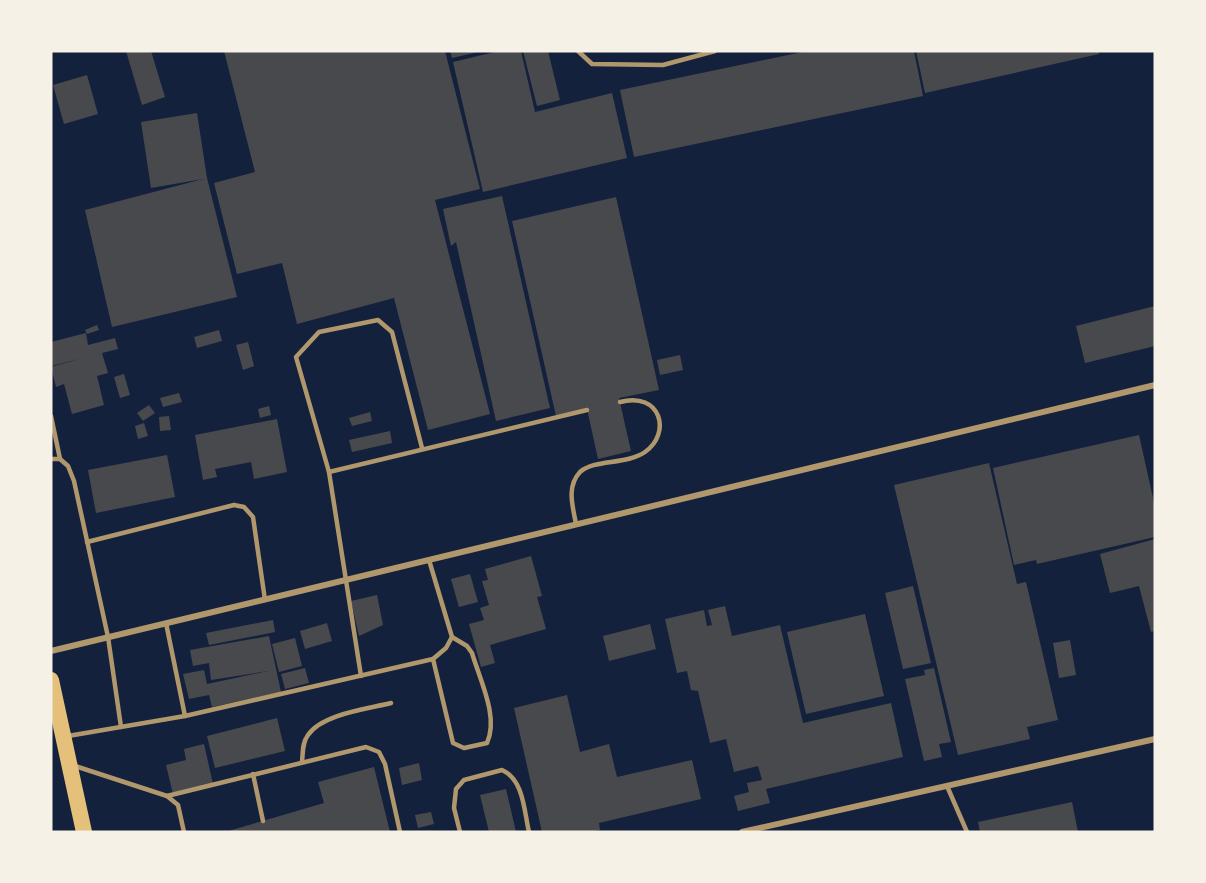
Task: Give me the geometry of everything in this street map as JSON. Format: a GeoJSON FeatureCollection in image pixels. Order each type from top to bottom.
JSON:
{"type":"FeatureCollection","features":[{"type":"Feature","properties":{"kind":"highway"},"geometry":{"type":"LineString","coordinates":[[51,680],[84,832]]}},
{"type":"Feature","properties":{"kind":"street"},"geometry":{"type":"LineString","coordinates":[[51,651],[1155,385]]}},
{"type":"Feature","properties":{"kind":"street"},"geometry":{"type":"LineString","coordinates":[[742,832],[756,831],[1155,739]]}},
{"type":"Feature","properties":{"kind":"lane"},"geometry":{"type":"LineString","coordinates":[[578,51],[592,64],[663,65],[715,51]]}},
{"type":"Feature","properties":{"kind":"lane"},"geometry":{"type":"LineString","coordinates":[[361,676],[329,472],[296,357],[319,332],[378,320],[393,332],[422,448]]}},
{"type":"Feature","properties":{"kind":"lane"},"geometry":{"type":"LineString","coordinates":[[576,524],[571,491],[579,474],[588,466],[627,461],[646,452],[656,440],[659,426],[657,411],[646,401],[635,398],[620,402]]}},
{"type":"Feature","properties":{"kind":"lane"},"geometry":{"type":"LineString","coordinates":[[329,472],[587,410]]}},
{"type":"Feature","properties":{"kind":"lane"},"geometry":{"type":"LineString","coordinates":[[51,416],[60,459],[68,466],[74,481],[108,637],[121,727]]}},
{"type":"Feature","properties":{"kind":"lane"},"geometry":{"type":"LineString","coordinates":[[51,459],[60,459]]}},
{"type":"Feature","properties":{"kind":"lane"},"geometry":{"type":"LineString","coordinates":[[87,542],[234,505],[244,507],[253,517],[265,600]]}},
{"type":"Feature","properties":{"kind":"lane"},"geometry":{"type":"LineString","coordinates":[[429,560],[452,637],[467,646],[472,653],[491,716],[492,731],[487,743],[464,748],[453,743],[433,659]]}},
{"type":"Feature","properties":{"kind":"lane"},"geometry":{"type":"LineString","coordinates":[[166,623],[184,716]]}},
{"type":"Feature","properties":{"kind":"lane"},"geometry":{"type":"LineString","coordinates":[[64,737],[184,716],[433,659],[446,648],[452,637]]}},
{"type":"Feature","properties":{"kind":"lane"},"geometry":{"type":"LineString","coordinates":[[302,762],[303,747],[308,735],[322,721],[391,703]]}},
{"type":"Feature","properties":{"kind":"lane"},"geometry":{"type":"LineString","coordinates":[[167,795],[366,747],[379,752],[385,764],[400,832]]}},
{"type":"Feature","properties":{"kind":"lane"},"geometry":{"type":"LineString","coordinates":[[69,764],[167,795],[178,805],[184,832]]}},
{"type":"Feature","properties":{"kind":"lane"},"geometry":{"type":"LineString","coordinates":[[460,832],[454,808],[456,789],[464,780],[502,770],[517,783],[529,832]]}},
{"type":"Feature","properties":{"kind":"lane"},"geometry":{"type":"LineString","coordinates":[[253,774],[263,821]]}},
{"type":"Feature","properties":{"kind":"lane"},"geometry":{"type":"LineString","coordinates":[[947,786],[966,832]]}},
{"type":"Feature","properties":{"kind":"building"},"geometry":{"type":"Polygon","coordinates":[[[126,51],[151,51],[165,97],[142,105],[126,51]]]}},
{"type":"Feature","properties":{"kind":"building"},"geometry":{"type":"Polygon","coordinates":[[[224,51],[445,51],[480,189],[435,200],[490,414],[428,430],[394,298],[297,324],[282,263],[237,274],[214,183],[255,172],[224,51]]]}},
{"type":"Feature","properties":{"kind":"building"},"geometry":{"type":"Polygon","coordinates":[[[450,51],[478,51],[478,52],[452,58],[450,51]]]}},
{"type":"Feature","properties":{"kind":"building"},"geometry":{"type":"Polygon","coordinates":[[[499,51],[521,51],[535,112],[612,93],[627,158],[483,192],[453,62],[499,51]]]}},
{"type":"Feature","properties":{"kind":"building"},"geometry":{"type":"Polygon","coordinates":[[[523,51],[548,51],[560,100],[537,106],[523,51]]]}},
{"type":"Feature","properties":{"kind":"building"},"geometry":{"type":"Polygon","coordinates":[[[807,51],[914,51],[923,96],[634,157],[620,90],[807,51]]]}},
{"type":"Feature","properties":{"kind":"building"},"geometry":{"type":"Polygon","coordinates":[[[916,51],[1098,51],[1099,54],[925,93],[916,51]]]}},
{"type":"Feature","properties":{"kind":"building"},"geometry":{"type":"Polygon","coordinates":[[[87,75],[98,114],[64,124],[53,85],[87,75]]]}},
{"type":"Feature","properties":{"kind":"building"},"geometry":{"type":"Polygon","coordinates":[[[197,113],[207,178],[237,297],[112,327],[85,210],[203,179],[151,188],[141,122],[197,113]]]}},
{"type":"Feature","properties":{"kind":"building"},"geometry":{"type":"Polygon","coordinates":[[[502,196],[550,408],[496,421],[456,242],[451,246],[443,209],[502,196]]]}},
{"type":"Feature","properties":{"kind":"building"},"geometry":{"type":"Polygon","coordinates":[[[616,197],[659,390],[619,398],[631,451],[598,459],[587,409],[556,416],[512,221],[616,197]]]}},
{"type":"Feature","properties":{"kind":"building"},"geometry":{"type":"Polygon","coordinates":[[[1155,306],[1155,346],[1085,363],[1076,326],[1155,306]]]}},
{"type":"Feature","properties":{"kind":"building"},"geometry":{"type":"Polygon","coordinates":[[[97,325],[99,330],[87,334],[85,330],[97,325]]]}},
{"type":"Feature","properties":{"kind":"building"},"geometry":{"type":"Polygon","coordinates":[[[219,330],[222,341],[197,348],[194,337],[219,330]]]}},
{"type":"Feature","properties":{"kind":"building"},"geometry":{"type":"Polygon","coordinates":[[[86,333],[88,345],[115,338],[118,349],[102,353],[108,373],[97,376],[104,405],[72,414],[64,384],[56,387],[51,367],[82,358],[52,366],[51,342],[86,333]]]}},
{"type":"Feature","properties":{"kind":"building"},"geometry":{"type":"Polygon","coordinates":[[[248,342],[254,366],[243,370],[236,345],[248,342]]]}},
{"type":"Feature","properties":{"kind":"building"},"geometry":{"type":"Polygon","coordinates":[[[680,355],[683,370],[660,375],[657,360],[680,355]]]}},
{"type":"Feature","properties":{"kind":"building"},"geometry":{"type":"Polygon","coordinates":[[[124,374],[130,395],[120,398],[114,377],[124,374]]]}},
{"type":"Feature","properties":{"kind":"building"},"geometry":{"type":"Polygon","coordinates":[[[179,393],[182,402],[163,407],[160,398],[179,393]]]}},
{"type":"Feature","properties":{"kind":"building"},"geometry":{"type":"Polygon","coordinates":[[[149,405],[155,413],[143,421],[137,413],[149,405]]]}},
{"type":"Feature","properties":{"kind":"building"},"geometry":{"type":"Polygon","coordinates":[[[269,406],[271,415],[260,418],[258,409],[269,406]]]}},
{"type":"Feature","properties":{"kind":"building"},"geometry":{"type":"Polygon","coordinates":[[[370,412],[372,421],[352,426],[349,418],[370,412]]]}},
{"type":"Feature","properties":{"kind":"building"},"geometry":{"type":"Polygon","coordinates":[[[169,416],[171,430],[160,431],[159,417],[169,416]]]}},
{"type":"Feature","properties":{"kind":"building"},"geometry":{"type":"Polygon","coordinates":[[[277,419],[287,472],[254,479],[251,462],[215,469],[217,477],[203,480],[195,435],[277,419]]]}},
{"type":"Feature","properties":{"kind":"building"},"geometry":{"type":"Polygon","coordinates":[[[144,423],[148,436],[138,439],[135,426],[144,423]]]}},
{"type":"Feature","properties":{"kind":"building"},"geometry":{"type":"Polygon","coordinates":[[[390,431],[392,443],[352,452],[349,440],[390,431]]]}},
{"type":"Feature","properties":{"kind":"building"},"geometry":{"type":"Polygon","coordinates":[[[1139,435],[1155,507],[1155,537],[1037,564],[1036,560],[1014,565],[993,468],[1139,435]]]}},
{"type":"Feature","properties":{"kind":"building"},"geometry":{"type":"Polygon","coordinates":[[[167,455],[175,497],[96,513],[88,470],[167,455]]]}},
{"type":"Feature","properties":{"kind":"building"},"geometry":{"type":"Polygon","coordinates":[[[989,463],[1017,584],[1026,582],[1058,720],[1027,727],[1030,739],[958,755],[894,485],[989,463]]]}},
{"type":"Feature","properties":{"kind":"building"},"geometry":{"type":"Polygon","coordinates":[[[1155,539],[1155,631],[1151,632],[1139,586],[1110,593],[1100,554],[1155,539]]]}},
{"type":"Feature","properties":{"kind":"building"},"geometry":{"type":"Polygon","coordinates":[[[531,556],[542,596],[537,597],[546,629],[490,645],[495,663],[481,667],[469,624],[484,620],[480,608],[489,605],[482,581],[488,580],[485,569],[531,556]]]}},
{"type":"Feature","properties":{"kind":"building"},"geometry":{"type":"Polygon","coordinates":[[[470,574],[478,602],[459,607],[451,579],[470,574]]]}},
{"type":"Feature","properties":{"kind":"building"},"geometry":{"type":"Polygon","coordinates":[[[913,586],[931,663],[903,669],[885,593],[913,586]]]}},
{"type":"Feature","properties":{"kind":"building"},"geometry":{"type":"Polygon","coordinates":[[[377,595],[383,625],[359,636],[351,601],[377,595]]]}},
{"type":"Feature","properties":{"kind":"building"},"geometry":{"type":"Polygon","coordinates":[[[725,606],[732,636],[780,625],[803,723],[891,703],[903,757],[766,789],[770,803],[738,811],[734,796],[749,792],[747,783],[762,780],[758,766],[734,772],[726,739],[710,743],[698,691],[691,690],[687,671],[677,673],[665,619],[704,610],[707,626],[712,625],[708,610],[725,606]]]}},
{"type":"Feature","properties":{"kind":"building"},"geometry":{"type":"Polygon","coordinates":[[[865,614],[884,696],[806,714],[787,632],[865,614]]]}},
{"type":"Feature","properties":{"kind":"building"},"geometry":{"type":"Polygon","coordinates":[[[273,620],[275,632],[209,645],[206,633],[273,620]]]}},
{"type":"Feature","properties":{"kind":"building"},"geometry":{"type":"Polygon","coordinates":[[[327,623],[332,641],[305,649],[300,631],[327,623]]]}},
{"type":"Feature","properties":{"kind":"building"},"geometry":{"type":"Polygon","coordinates":[[[650,624],[656,649],[609,661],[603,636],[650,624]]]}},
{"type":"Feature","properties":{"kind":"building"},"geometry":{"type":"Polygon","coordinates":[[[269,636],[281,692],[212,707],[209,695],[189,699],[183,674],[204,670],[207,684],[268,671],[211,680],[209,663],[193,666],[190,650],[269,636]]]}},
{"type":"Feature","properties":{"kind":"building"},"geometry":{"type":"Polygon","coordinates":[[[295,638],[302,666],[279,672],[272,644],[295,638]]]}},
{"type":"Feature","properties":{"kind":"building"},"geometry":{"type":"Polygon","coordinates":[[[1070,640],[1076,675],[1059,678],[1053,643],[1070,640]]]}},
{"type":"Feature","properties":{"kind":"building"},"geometry":{"type":"Polygon","coordinates":[[[305,668],[309,683],[285,689],[281,674],[305,668]]]}},
{"type":"Feature","properties":{"kind":"building"},"geometry":{"type":"Polygon","coordinates":[[[934,668],[951,742],[939,744],[942,757],[924,761],[905,679],[925,675],[924,670],[934,668]]]}},
{"type":"Feature","properties":{"kind":"building"},"geometry":{"type":"Polygon","coordinates":[[[567,695],[580,752],[609,744],[617,777],[692,760],[701,799],[599,823],[600,830],[591,832],[542,832],[514,708],[567,695]]]}},
{"type":"Feature","properties":{"kind":"building"},"geometry":{"type":"Polygon","coordinates":[[[277,718],[285,751],[215,768],[207,736],[277,718]]]}},
{"type":"Feature","properties":{"kind":"building"},"geometry":{"type":"Polygon","coordinates":[[[204,744],[213,784],[173,794],[166,765],[186,760],[184,749],[204,744]]]}},
{"type":"Feature","properties":{"kind":"building"},"geometry":{"type":"Polygon","coordinates":[[[419,763],[422,780],[402,785],[399,768],[419,763]]]}},
{"type":"Feature","properties":{"kind":"building"},"geometry":{"type":"Polygon","coordinates":[[[374,767],[390,832],[225,832],[324,803],[318,782],[374,767]]]}},
{"type":"Feature","properties":{"kind":"building"},"geometry":{"type":"Polygon","coordinates":[[[506,789],[516,832],[489,832],[480,795],[506,789]]]}},
{"type":"Feature","properties":{"kind":"building"},"geometry":{"type":"Polygon","coordinates":[[[1072,802],[1078,832],[980,832],[978,822],[1072,802]]]}},
{"type":"Feature","properties":{"kind":"building"},"geometry":{"type":"Polygon","coordinates":[[[431,812],[434,824],[418,828],[415,815],[431,812]]]}}]}
